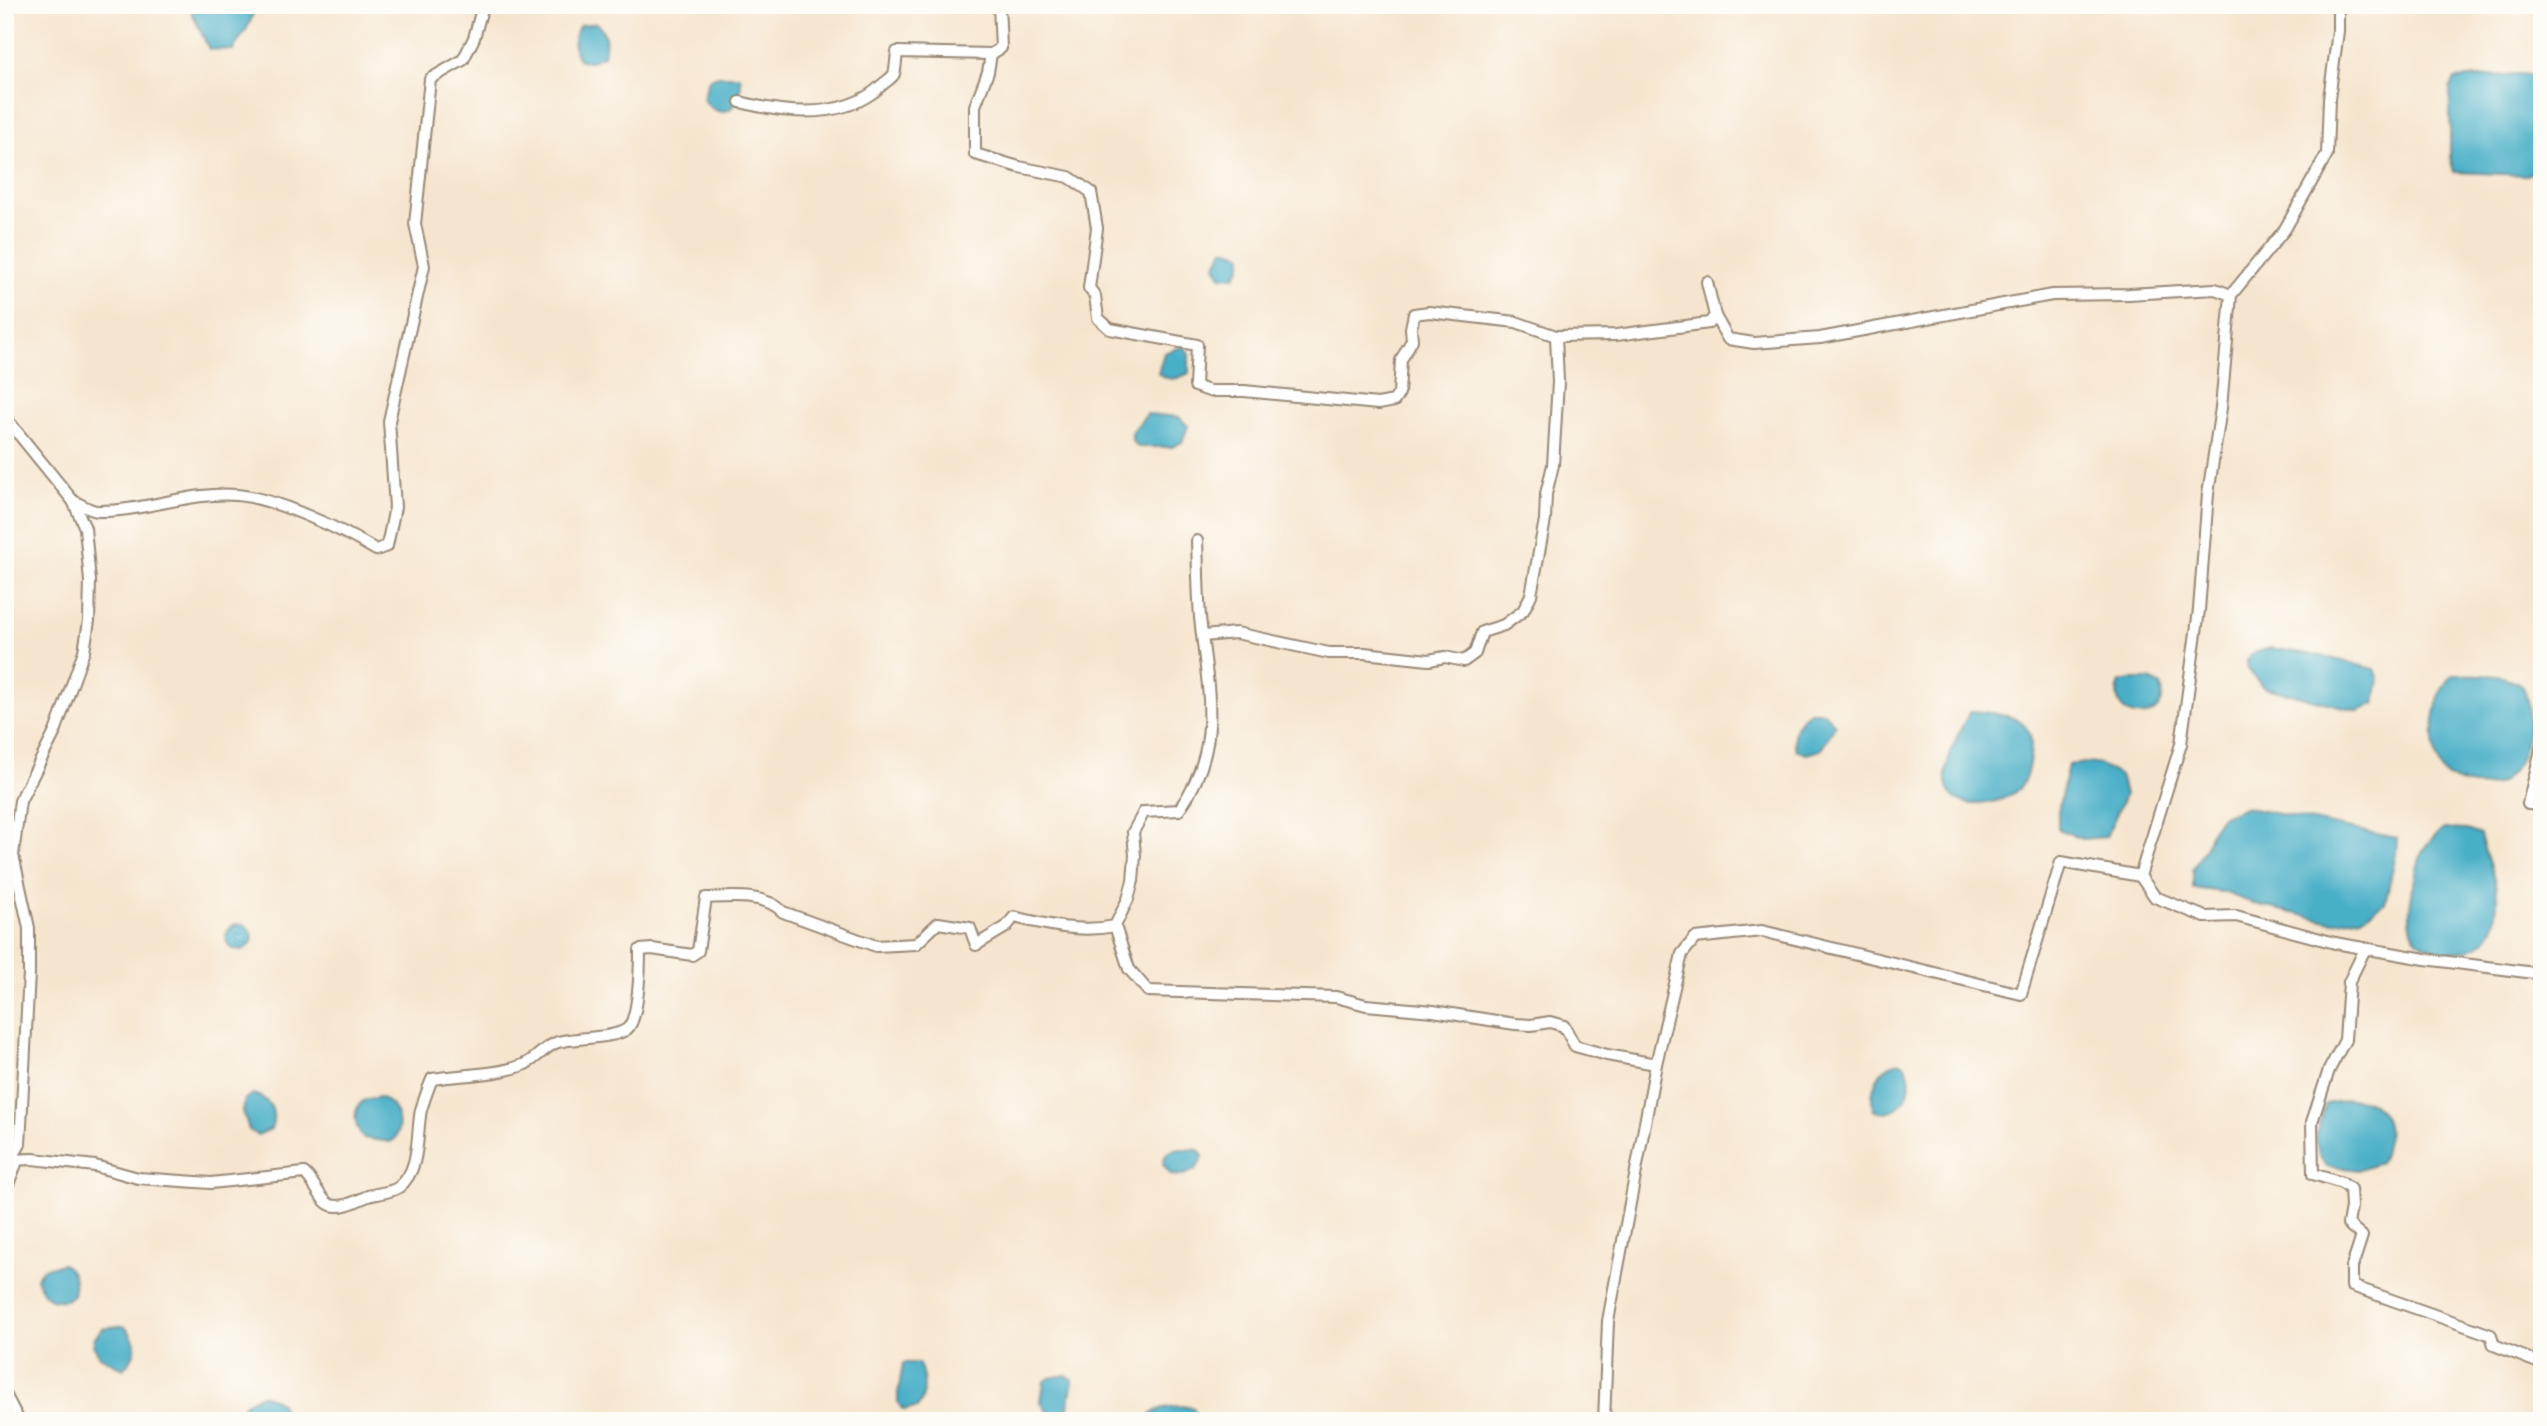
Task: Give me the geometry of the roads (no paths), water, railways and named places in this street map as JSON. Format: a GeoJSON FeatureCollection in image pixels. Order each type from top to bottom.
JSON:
{"type":"FeatureCollection","features":[{"type":"Feature","properties":{"kind":"street"},"geometry":{"type":"LineString","coordinates":[[73,501],[95,511],[236,495],[262,499],[295,511],[353,536],[376,550],[387,546],[395,507],[389,421],[424,266],[415,224],[430,79],[463,61],[474,38],[483,5]]}},
{"type":"Feature","properties":{"kind":"street"},"geometry":{"type":"LineString","coordinates":[[740,102],[769,110],[824,111],[849,106],[876,91],[894,74],[897,52],[991,54],[1001,48],[999,5]]}},
{"type":"Feature","properties":{"kind":"street"},"geometry":{"type":"LineString","coordinates":[[2140,876],[2181,744],[2199,610],[2208,494],[2221,408],[2231,295],[2285,229],[2327,154],[2338,5]]}},
{"type":"Feature","properties":{"kind":"street"},"geometry":{"type":"LineString","coordinates":[[991,54],[988,72],[975,106],[975,154],[1019,167],[1069,177],[1091,192],[1097,228],[1089,288],[1095,296],[1098,318],[1110,329],[1197,345],[1195,386],[1209,391],[1244,391],[1378,404],[1394,401],[1399,393],[1401,360],[1412,340],[1411,328],[1415,314],[1429,312],[1516,322],[1556,336],[1616,335],[1709,323],[1715,317]]}},
{"type":"Feature","properties":{"kind":"street"},"geometry":{"type":"LineString","coordinates":[[1707,282],[1715,317],[1728,339],[1754,343],[1820,338],[2052,295],[2215,289],[2231,295]]}},
{"type":"Feature","properties":{"kind":"street"},"geometry":{"type":"LineString","coordinates":[[1203,636],[1236,634],[1329,653],[1364,653],[1429,660],[1445,657],[1464,661],[1475,653],[1482,632],[1504,625],[1522,611],[1531,595],[1553,465],[1558,382],[1556,336]]}},
{"type":"Feature","properties":{"kind":"street"},"geometry":{"type":"LineString","coordinates":[[5,416],[73,501],[85,528],[90,581],[89,621],[84,652],[55,732],[20,801],[13,855],[29,928],[29,973],[20,1144],[8,1158]]}},
{"type":"Feature","properties":{"kind":"street"},"geometry":{"type":"LineString","coordinates":[[1198,541],[1200,617],[1211,706],[1210,733],[1197,779],[1179,810],[1144,812],[1133,832],[1133,881],[1115,926],[1129,969],[1148,991],[1336,997],[1366,1005],[1433,1011],[1531,1026],[1550,1022],[1564,1026],[1575,1046],[1657,1064]]}},
{"type":"Feature","properties":{"kind":"street"},"geometry":{"type":"LineString","coordinates":[[2542,745],[2528,804],[2542,805]]}},
{"type":"Feature","properties":{"kind":"street"},"geometry":{"type":"LineString","coordinates":[[1604,1421],[1608,1321],[1657,1064],[1682,954],[1695,938],[1762,931],[2021,994],[2061,862],[2140,876],[2155,897],[2205,916],[2236,916],[2334,943],[2425,959],[2542,974]]}},
{"type":"Feature","properties":{"kind":"street"},"geometry":{"type":"LineString","coordinates":[[8,1158],[95,1166],[138,1178],[211,1183],[304,1172],[312,1178],[328,1203],[333,1206],[349,1204],[398,1188],[408,1175],[419,1143],[421,1112],[432,1079],[519,1067],[534,1061],[555,1043],[618,1033],[628,1028],[635,1017],[640,950],[652,949],[692,955],[698,951],[706,898],[747,898],[774,903],[783,912],[876,946],[916,944],[938,923],[970,928],[976,945],[1006,927],[1014,917],[1067,928],[1099,929],[1115,926]]}},
{"type":"Feature","properties":{"kind":"street"},"geometry":{"type":"LineString","coordinates":[[2365,948],[2349,982],[2345,1040],[2329,1070],[2312,1122],[2313,1174],[2342,1183],[2350,1189],[2348,1224],[2362,1236],[2352,1267],[2353,1286],[2491,1335],[2494,1345],[2542,1364]]}},
{"type":"Feature","properties":{"kind":"street"},"geometry":{"type":"LineString","coordinates":[[5,1192],[16,1164],[8,1158]]}},
{"type":"Feature","properties":{"kind":"street"},"geometry":{"type":"LineString","coordinates":[[5,1394],[19,1421]]}},
{"type":"Feature","properties":{"kind":"water"},"geometry":{"type":"Polygon","coordinates":[[[192,5],[254,5],[249,24],[233,50],[209,49],[192,13],[192,5]]]}},
{"type":"Feature","properties":{"kind":"water"},"geometry":{"type":"Polygon","coordinates":[[[597,23],[605,39],[603,56],[591,61],[580,60],[574,47],[577,29],[580,25],[597,23]]]}},
{"type":"Feature","properties":{"kind":"water"},"geometry":{"type":"Polygon","coordinates":[[[2530,75],[2535,79],[2537,87],[2538,140],[2533,172],[2527,175],[2454,172],[2450,157],[2450,89],[2455,79],[2530,75]]]}},
{"type":"Feature","properties":{"kind":"water"},"geometry":{"type":"Polygon","coordinates":[[[740,76],[741,86],[736,103],[725,111],[718,111],[703,99],[709,79],[740,76]]]}},
{"type":"Feature","properties":{"kind":"water"},"geometry":{"type":"Polygon","coordinates":[[[1224,249],[1242,254],[1241,266],[1234,277],[1221,276],[1215,266],[1224,249]]]}},
{"type":"Feature","properties":{"kind":"water"},"geometry":{"type":"Polygon","coordinates":[[[1184,346],[1189,353],[1189,373],[1173,379],[1158,373],[1164,353],[1184,346]]]}},
{"type":"Feature","properties":{"kind":"water"},"geometry":{"type":"Polygon","coordinates":[[[1147,414],[1179,417],[1188,426],[1182,442],[1172,447],[1138,447],[1132,441],[1132,432],[1147,414]]]}},
{"type":"Feature","properties":{"kind":"water"},"geometry":{"type":"Polygon","coordinates":[[[2270,648],[2322,656],[2375,669],[2379,679],[2375,703],[2359,711],[2263,687],[2248,669],[2247,661],[2250,654],[2270,648]]]}},
{"type":"Feature","properties":{"kind":"water"},"geometry":{"type":"Polygon","coordinates":[[[2452,675],[2485,675],[2509,679],[2522,687],[2526,696],[2529,717],[2524,750],[2514,769],[2498,783],[2481,786],[2463,784],[2447,776],[2439,764],[2434,743],[2435,714],[2442,689],[2452,675]]]}},
{"type":"Feature","properties":{"kind":"water"},"geometry":{"type":"Polygon","coordinates":[[[2149,680],[2161,685],[2162,699],[2157,709],[2149,714],[2139,715],[2129,713],[2121,706],[2117,696],[2120,682],[2149,680]]]}},
{"type":"Feature","properties":{"kind":"water"},"geometry":{"type":"Polygon","coordinates":[[[1971,711],[2012,718],[2026,728],[2030,737],[2029,762],[2022,785],[2006,797],[1983,804],[1960,801],[1952,796],[1947,787],[1949,758],[1971,711]]]}},
{"type":"Feature","properties":{"kind":"water"},"geometry":{"type":"Polygon","coordinates":[[[1810,712],[1824,712],[1835,725],[1821,750],[1806,754],[1796,749],[1795,733],[1798,723],[1810,712]]]}},
{"type":"Feature","properties":{"kind":"water"},"geometry":{"type":"Polygon","coordinates":[[[2068,765],[2101,765],[2121,777],[2125,795],[2106,837],[2082,839],[2058,829],[2058,811],[2068,765]]]}},
{"type":"Feature","properties":{"kind":"water"},"geometry":{"type":"Polygon","coordinates":[[[2244,807],[2397,838],[2385,903],[2363,917],[2332,922],[2258,905],[2223,892],[2193,888],[2193,869],[2210,833],[2221,817],[2244,807]]]}},
{"type":"Feature","properties":{"kind":"water"},"geometry":{"type":"Polygon","coordinates":[[[2444,829],[2467,830],[2480,835],[2496,889],[2496,913],[2490,934],[2480,944],[2461,951],[2429,948],[2415,936],[2410,922],[2411,899],[2421,856],[2431,839],[2444,829]]]}},
{"type":"Feature","properties":{"kind":"water"},"geometry":{"type":"Polygon","coordinates":[[[239,924],[248,928],[252,937],[248,946],[239,950],[230,946],[226,937],[230,928],[239,924]]]}},
{"type":"Feature","properties":{"kind":"water"},"geometry":{"type":"Polygon","coordinates":[[[1901,1062],[1908,1073],[1910,1083],[1905,1100],[1891,1110],[1873,1110],[1872,1094],[1881,1073],[1893,1064],[1901,1062]]]}},
{"type":"Feature","properties":{"kind":"water"},"geometry":{"type":"Polygon","coordinates":[[[253,1094],[264,1099],[273,1112],[271,1129],[258,1135],[249,1130],[243,1111],[245,1099],[253,1094]]]}},
{"type":"Feature","properties":{"kind":"water"},"geometry":{"type":"Polygon","coordinates":[[[380,1097],[391,1105],[397,1115],[397,1133],[395,1139],[390,1142],[364,1138],[357,1125],[359,1105],[367,1099],[380,1097]]]}},
{"type":"Feature","properties":{"kind":"water"},"geometry":{"type":"Polygon","coordinates":[[[2348,1099],[2373,1105],[2385,1119],[2387,1129],[2387,1140],[2379,1163],[2360,1170],[2326,1166],[2318,1151],[2318,1129],[2326,1104],[2348,1099]]]}},
{"type":"Feature","properties":{"kind":"water"},"geometry":{"type":"Polygon","coordinates":[[[1198,1150],[1203,1156],[1191,1172],[1171,1175],[1163,1164],[1165,1157],[1171,1151],[1198,1150]]]}},
{"type":"Feature","properties":{"kind":"water"},"geometry":{"type":"Polygon","coordinates":[[[62,1264],[74,1277],[73,1295],[66,1300],[53,1300],[46,1296],[36,1278],[44,1268],[62,1264]]]}},
{"type":"Feature","properties":{"kind":"water"},"geometry":{"type":"Polygon","coordinates":[[[125,1327],[135,1343],[132,1358],[123,1369],[100,1356],[93,1345],[95,1337],[102,1329],[125,1327]]]}},
{"type":"Feature","properties":{"kind":"water"},"geometry":{"type":"Polygon","coordinates":[[[903,1363],[918,1363],[922,1374],[924,1392],[917,1408],[903,1410],[898,1403],[903,1363]]]}},
{"type":"Feature","properties":{"kind":"water"},"geometry":{"type":"Polygon","coordinates":[[[1066,1375],[1073,1380],[1068,1408],[1057,1415],[1049,1414],[1041,1401],[1044,1382],[1066,1375]]]}},
{"type":"Feature","properties":{"kind":"water"},"geometry":{"type":"Polygon","coordinates":[[[262,1395],[272,1398],[282,1406],[284,1421],[240,1421],[241,1410],[246,1403],[262,1395]]]}},
{"type":"Feature","properties":{"kind":"water"},"geometry":{"type":"Polygon","coordinates":[[[1181,1406],[1193,1408],[1198,1421],[1146,1421],[1157,1411],[1181,1406]]]}}]}
